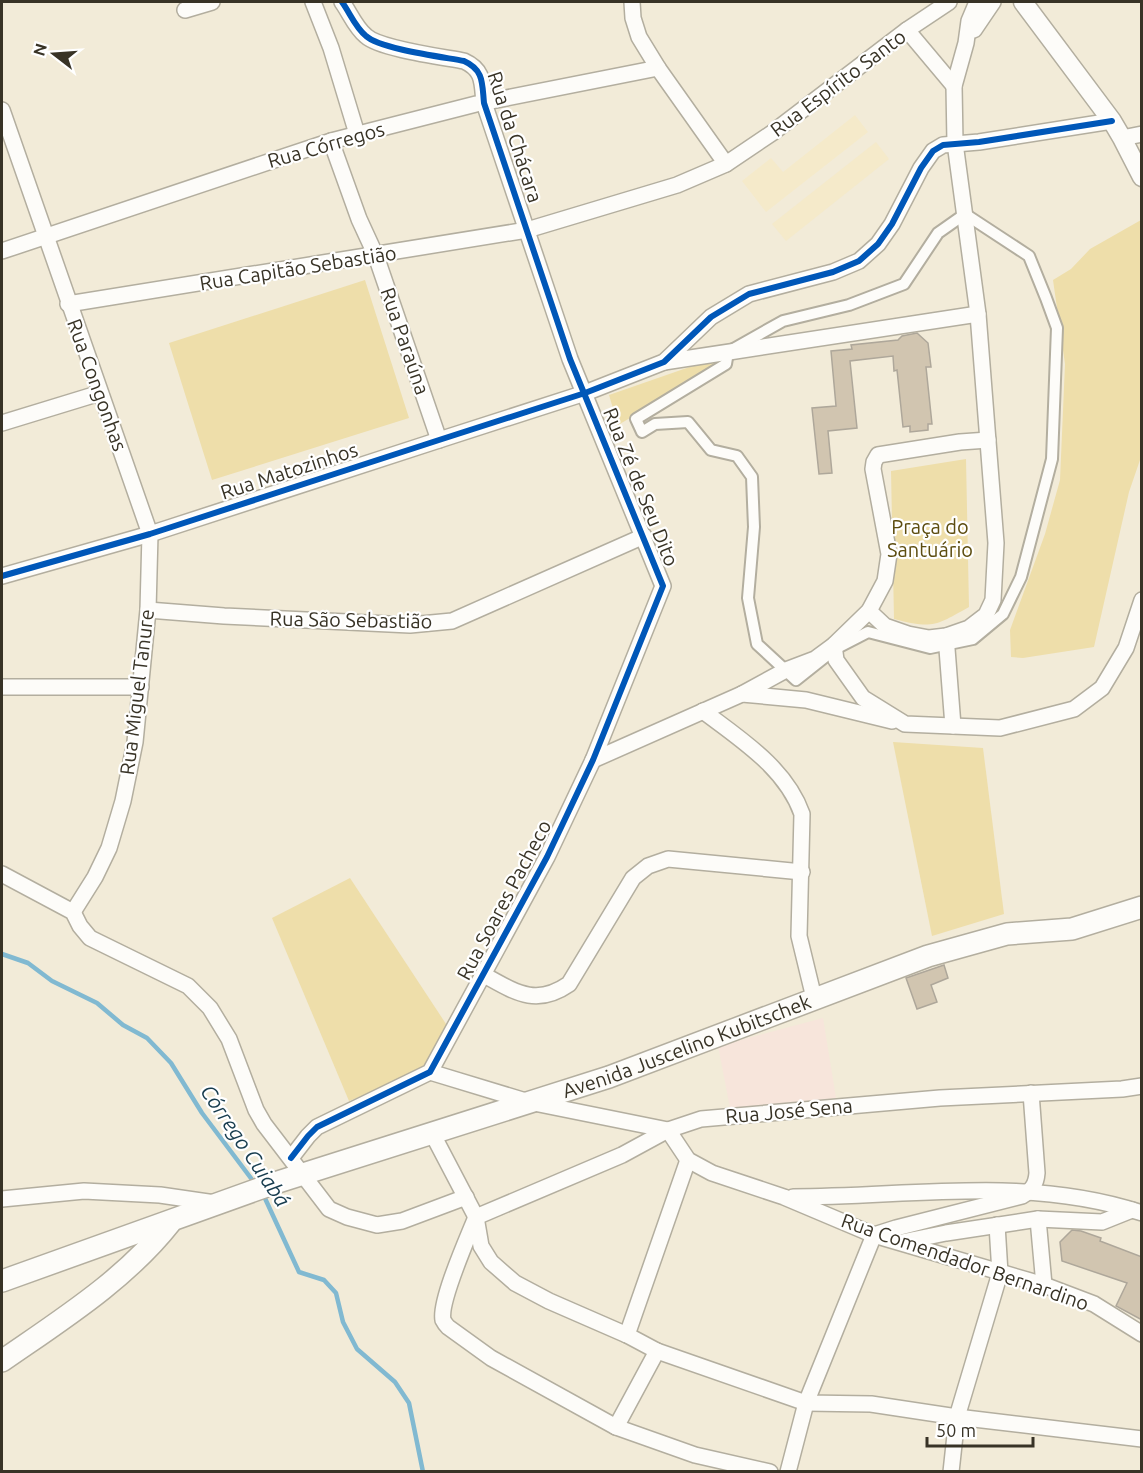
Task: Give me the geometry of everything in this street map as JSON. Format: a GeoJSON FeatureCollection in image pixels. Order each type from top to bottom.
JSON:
{"type":"FeatureCollection","features":[{"type":"Feature","properties":{"kind":"main road","name":"Avenida Juscelino Kubitschek"},"geometry":{"type":"LineString","coordinates":[[2,1281],[278,1182],[297,1166],[432,1133],[609,1077],[814,998],[939,953],[1007,934],[1072,929],[1142,907]]}},
{"type":"Feature","properties":{"kind":"main road"},"geometry":{"type":"LineString","coordinates":[[2,1361],[111,1282],[161,1235],[171,1222]]}},
{"type":"Feature","properties":{"kind":"street"},"geometry":{"type":"LineString","coordinates":[[185,10],[212,2]]}},
{"type":"Feature","properties":{"kind":"street"},"geometry":{"type":"LineString","coordinates":[[313,2],[331,48],[357,134]]}},
{"type":"Feature","properties":{"kind":"street","name":"Rua da Chácara"},"geometry":{"type":"LineString","coordinates":[[342,2],[367,38],[381,44],[464,61],[473,65],[479,72],[484,103],[527,230]]}},
{"type":"Feature","properties":{"kind":"street"},"geometry":{"type":"LineString","coordinates":[[632,2],[633,18],[639,37],[658,68],[726,164]]}},
{"type":"Feature","properties":{"kind":"street","name":"Rua Espírito Santo"},"geometry":{"type":"LineString","coordinates":[[527,230],[677,185],[726,164],[772,133],[907,30],[949,2]]}},
{"type":"Feature","properties":{"kind":"street"},"geometry":{"type":"LineString","coordinates":[[594,760],[742,694],[786,670],[815,659],[834,647],[868,632],[930,648],[969,628],[986,615],[993,600],[996,543],[978,314],[955,143],[954,86],[966,44],[969,21],[977,2]]}},
{"type":"Feature","properties":{"kind":"street"},"geometry":{"type":"LineString","coordinates":[[966,44],[993,2]]}},
{"type":"Feature","properties":{"kind":"street"},"geometry":{"type":"LineString","coordinates":[[1023,2],[1112,121],[1142,177]]}},
{"type":"Feature","properties":{"kind":"street"},"geometry":{"type":"LineString","coordinates":[[907,30],[954,86]]}},
{"type":"Feature","properties":{"kind":"street","name":"Rua Córregos"},"geometry":{"type":"LineString","coordinates":[[2,251],[331,141],[484,103],[658,68]]}},
{"type":"Feature","properties":{"kind":"street","name":"Rua Congonhas"},"geometry":{"type":"LineString","coordinates":[[2,110],[150,534]]}},
{"type":"Feature","properties":{"kind":"street"},"geometry":{"type":"LineString","coordinates":[[664,362],[711,317],[749,294],[833,272],[859,261],[878,244],[892,224],[921,168],[933,151],[943,144],[979,142],[1112,121]]}},
{"type":"Feature","properties":{"kind":"street"},"geometry":{"type":"LineString","coordinates":[[1122,138],[1142,134]]}},
{"type":"Feature","properties":{"kind":"street","name":"Rua Paraúna"},"geometry":{"type":"LineString","coordinates":[[331,141],[359,219],[376,256],[439,440]]}},
{"type":"Feature","properties":{"kind":"street"},"geometry":{"type":"LineString","coordinates":[[728,352],[783,321],[849,305],[904,284],[938,233],[964,214]]}},
{"type":"Feature","properties":{"kind":"street"},"geometry":{"type":"LineString","coordinates":[[869,611],[885,626],[908,634],[947,640],[973,639],[1004,614],[1021,577],[1052,459],[1056,328],[1046,298],[1029,256],[964,214]]}},
{"type":"Feature","properties":{"kind":"street","name":"Rua Capitão Sebastião"},"geometry":{"type":"LineString","coordinates":[[68,304],[527,230]]}},
{"type":"Feature","properties":{"kind":"street","name":"Rua Zé de Seu Dito"},"geometry":{"type":"LineString","coordinates":[[527,230],[570,359],[663,586]]}},
{"type":"Feature","properties":{"kind":"street"},"geometry":{"type":"LineString","coordinates":[[664,362],[978,314]]}},
{"type":"Feature","properties":{"kind":"street"},"geometry":{"type":"LineString","coordinates":[[728,352],[726,364],[636,419],[642,432],[655,424],[688,422],[711,450],[737,456],[752,477],[754,527],[748,598],[757,644],[786,670]]}},
{"type":"Feature","properties":{"kind":"street","name":"Rua Matozinhos"},"geometry":{"type":"LineString","coordinates":[[2,576],[150,534],[585,393],[664,362]]}},
{"type":"Feature","properties":{"kind":"street"},"geometry":{"type":"LineString","coordinates":[[2,423],[100,393]]}},
{"type":"Feature","properties":{"kind":"street"},"geometry":{"type":"LineString","coordinates":[[834,647],[869,611],[885,581],[889,554],[873,469],[874,462],[879,455],[988,440]]}},
{"type":"Feature","properties":{"kind":"street","name":"Rua Miguel Tanure"},"geometry":{"type":"LineString","coordinates":[[73,912],[94,877],[112,839],[123,801],[135,742],[141,687],[148,610],[150,534]]}},
{"type":"Feature","properties":{"kind":"street","name":"Rua São Sebastião"},"geometry":{"type":"LineString","coordinates":[[148,610],[410,625],[452,621],[644,536]]}},
{"type":"Feature","properties":{"kind":"street","name":"Rua Soares Pacheco"},"geometry":{"type":"LineString","coordinates":[[430,1072],[547,857],[594,760],[663,586]]}},
{"type":"Feature","properties":{"kind":"street"},"geometry":{"type":"LineString","coordinates":[[742,694],[806,700],[905,724],[1000,728],[1074,709],[1102,688],[1126,648],[1142,600]]}},
{"type":"Feature","properties":{"kind":"street"},"geometry":{"type":"LineString","coordinates":[[947,640],[953,726]]}},
{"type":"Feature","properties":{"kind":"street"},"geometry":{"type":"LineString","coordinates":[[834,647],[836,660],[862,698],[905,724]]}},
{"type":"Feature","properties":{"kind":"street"},"geometry":{"type":"LineString","coordinates":[[2,687],[141,687]]}},
{"type":"Feature","properties":{"kind":"street"},"geometry":{"type":"LineString","coordinates":[[703,711],[742,740],[783,778],[796,796],[802,814],[802,872],[798,936],[814,998]]}},
{"type":"Feature","properties":{"kind":"street"},"geometry":{"type":"LineString","coordinates":[[484,975],[518,994],[533,996],[557,993],[569,984],[633,878],[648,866],[668,859],[802,872]]}},
{"type":"Feature","properties":{"kind":"street"},"geometry":{"type":"LineString","coordinates":[[2,874],[73,912],[80,926],[90,938],[188,986],[210,1008],[229,1039],[256,1110],[264,1124],[329,1209],[347,1217],[377,1225],[402,1221],[466,1197]]}},
{"type":"Feature","properties":{"kind":"street"},"geometry":{"type":"LineString","coordinates":[[297,1166],[308,1136],[317,1128],[430,1072],[529,1102],[668,1130]]}},
{"type":"Feature","properties":{"kind":"street","name":"Rua José Sena"},"geometry":{"type":"LineString","coordinates":[[476,1217],[621,1155],[668,1130],[701,1119],[940,1098],[1122,1089],[1142,1086]]}},
{"type":"Feature","properties":{"kind":"street"},"geometry":{"type":"LineString","coordinates":[[1122,1089],[1142,1097]]}},
{"type":"Feature","properties":{"kind":"street"},"geometry":{"type":"LineString","coordinates":[[788,1472],[806,1403],[874,1235],[1022,1196],[1030,1191],[1036,1182],[1031,1093]]}},
{"type":"Feature","properties":{"kind":"street","name":"Rua Comendador Bernardino"},"geometry":{"type":"LineString","coordinates":[[668,1130],[688,1160],[712,1173],[784,1197],[874,1235],[1044,1285],[1094,1304],[1142,1334]]}},
{"type":"Feature","properties":{"kind":"street"},"geometry":{"type":"LineString","coordinates":[[432,1133],[476,1217],[481,1246],[491,1262],[515,1283],[657,1351],[806,1403],[872,1404],[957,1418],[1142,1439]]}},
{"type":"Feature","properties":{"kind":"street"},"geometry":{"type":"LineString","coordinates":[[627,1335],[688,1160]]}},
{"type":"Feature","properties":{"kind":"street","name":"Rua Comendador Bernardino"},"geometry":{"type":"LineString","coordinates":[[784,1197],[834,1197],[949,1190],[1030,1191],[1085,1198],[1137,1211]]}},
{"type":"Feature","properties":{"kind":"street"},"geometry":{"type":"LineString","coordinates":[[2,1199],[84,1191],[228,1201]]}},
{"type":"Feature","properties":{"kind":"street"},"geometry":{"type":"LineString","coordinates":[[160,1195],[171,1222]]}},
{"type":"Feature","properties":{"kind":"street"},"geometry":{"type":"LineString","coordinates":[[899,1242],[1038,1219],[1102,1222],[1137,1211]]}},
{"type":"Feature","properties":{"kind":"street"},"geometry":{"type":"LineString","coordinates":[[476,1217],[450,1281],[443,1312],[443,1321],[448,1327],[491,1358],[616,1427],[695,1455],[770,1472]]}},
{"type":"Feature","properties":{"kind":"street"},"geometry":{"type":"LineString","coordinates":[[1038,1219],[1044,1285]]}},
{"type":"Feature","properties":{"kind":"street"},"geometry":{"type":"LineString","coordinates":[[951,1472],[957,1418],[1000,1273],[997,1225]]}},
{"type":"Feature","properties":{"kind":"street"},"geometry":{"type":"LineString","coordinates":[[616,1427],[657,1351]]}},
{"type":"Feature","properties":{"kind":"shaded area"},"geometry":{"type":"Polygon","coordinates":[[[855,115],[868,132],[766,212],[742,181],[771,158],[783,172],[855,115]]]}},
{"type":"Feature","properties":{"kind":"shaded area"},"geometry":{"type":"Polygon","coordinates":[[[876,142],[889,159],[786,241],[772,224],[876,142]]]}},
{"type":"Feature","properties":{"kind":"shaded area"},"geometry":{"type":"Polygon","coordinates":[[[823,1018],[836,1098],[731,1113],[718,1046],[823,1018]]]}},
{"type":"Feature","properties":{"kind":"green space"},"geometry":{"type":"Polygon","coordinates":[[[1141,220],[1141,457],[1129,492],[1094,647],[1023,658],[1011,657],[1010,630],[1045,534],[1060,480],[1065,364],[1053,280],[1071,269],[1090,249],[1141,220]]]}},
{"type":"Feature","properties":{"kind":"green space"},"geometry":{"type":"Polygon","coordinates":[[[365,280],[409,418],[212,480],[169,343],[365,280]]]}},
{"type":"Feature","properties":{"kind":"green space"},"geometry":{"type":"Polygon","coordinates":[[[716,361],[713,370],[618,425],[609,395],[701,363],[716,361]]]}},
{"type":"Feature","properties":{"kind":"green space","name":"Praça do Santuário"},"geometry":{"type":"Polygon","coordinates":[[[966,459],[969,607],[933,624],[917,624],[894,619],[891,471],[966,459]]]}},
{"type":"Feature","properties":{"kind":"green space"},"geometry":{"type":"Polygon","coordinates":[[[893,742],[983,748],[1004,914],[932,936],[893,742]]]}},
{"type":"Feature","properties":{"kind":"green space"},"geometry":{"type":"Polygon","coordinates":[[[350,878],[448,1027],[419,1073],[349,1101],[272,918],[350,878]]]}},
{"type":"Feature","properties":{"kind":"building"},"geometry":{"type":"Polygon","coordinates":[[[917,333],[928,343],[931,367],[926,367],[932,424],[928,424],[928,430],[910,432],[910,426],[903,427],[897,370],[894,371],[893,356],[850,361],[857,428],[828,431],[832,473],[819,474],[812,408],[836,406],[831,351],[852,349],[851,345],[898,340],[902,336],[917,333]]]}},
{"type":"Feature","properties":{"kind":"building"},"geometry":{"type":"Polygon","coordinates":[[[944,965],[948,978],[931,985],[937,1002],[917,1009],[906,978],[944,965]]]}},
{"type":"Feature","properties":{"kind":"building"},"geometry":{"type":"Polygon","coordinates":[[[1072,1230],[1101,1238],[1100,1241],[1142,1257],[1142,1320],[1116,1306],[1127,1283],[1062,1261],[1060,1242],[1072,1230]]]}},
{"type":"Feature","properties":{"kind":"waterway","name":"Córrego Cuiabá"},"geometry":{"type":"LineString","coordinates":[[2,954],[28,963],[52,981],[97,1003],[123,1025],[147,1038],[171,1063],[202,1113],[256,1185]]}},
{"type":"Feature","properties":{"kind":"waterway","name":"Córrego Cuiabá"},"geometry":{"type":"LineString","coordinates":[[263,1194],[299,1272],[324,1280],[336,1293],[343,1322],[357,1349],[395,1382],[409,1403],[423,1472]]}},
{"type":"Feature","properties":{"kind":"cycle path"},"geometry":{"type":"LineString","coordinates":[[291,1158],[317,1127],[430,1072],[547,857],[593,760],[663,586],[570,359],[484,103],[479,73],[464,61],[398,49],[373,41],[359,28],[342,2]]}},
{"type":"Feature","properties":{"kind":"cycle path"},"geometry":{"type":"LineString","coordinates":[[2,576],[150,534],[585,393],[664,362],[711,317],[749,294],[833,272],[859,261],[878,244],[892,224],[921,168],[933,151],[943,145],[979,142],[1112,121]]}}]}
